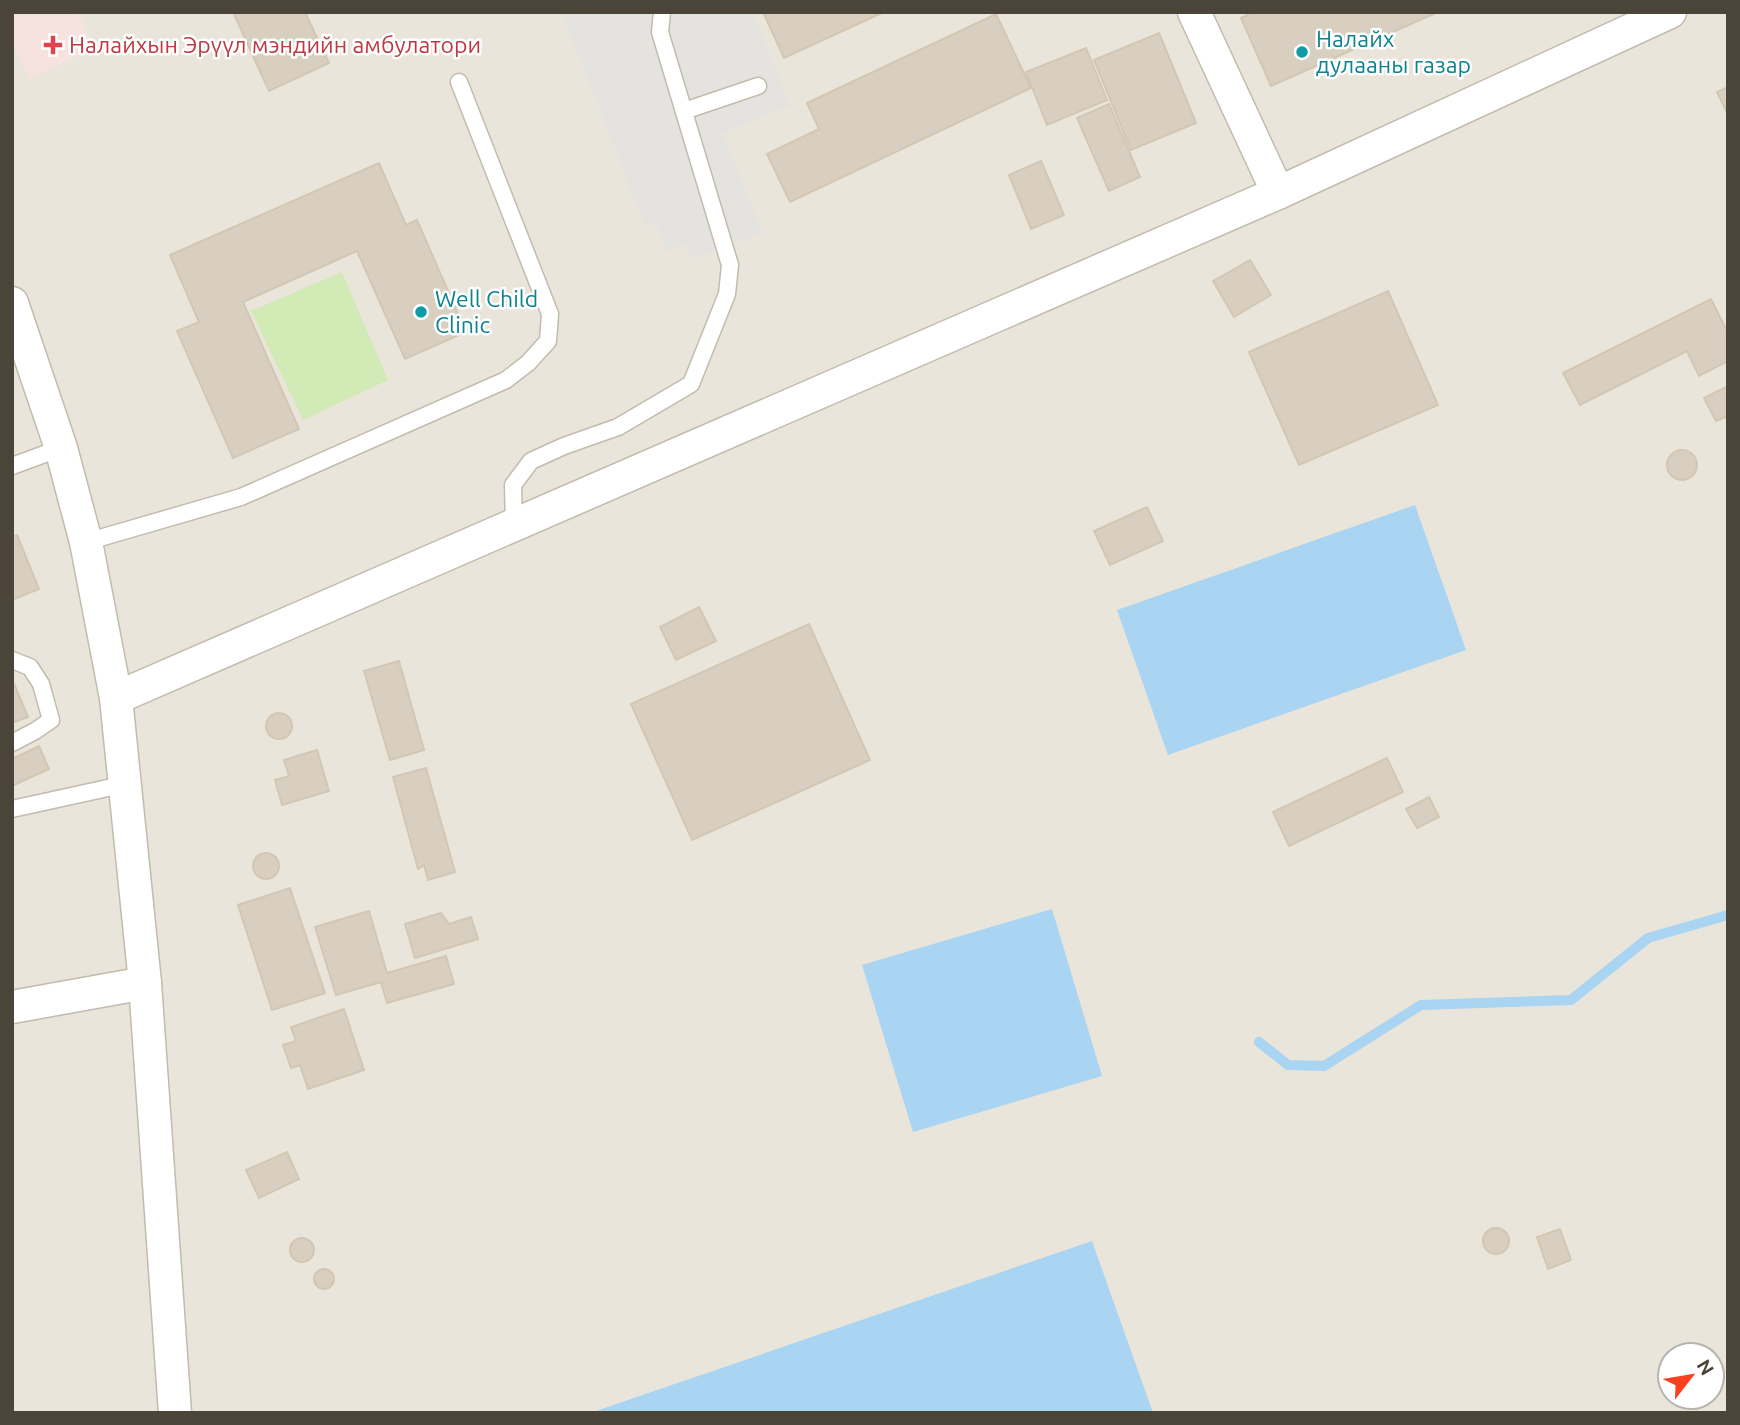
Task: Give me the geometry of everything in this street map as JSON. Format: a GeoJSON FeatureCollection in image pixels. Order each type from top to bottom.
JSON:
{"type":"FeatureCollection","features":[{"type":"Feature","properties":{"kind":"street"},"geometry":{"type":"LineString","coordinates":[[1195,12],[1278,193]]}},
{"type":"Feature","properties":{"kind":"street"},"geometry":{"type":"LineString","coordinates":[[117,698],[1278,193],[1670,12]]}},
{"type":"Feature","properties":{"kind":"street"},"geometry":{"type":"LineString","coordinates":[[12,303],[61,448],[86,542],[117,698],[145,983],[175,1413]]}},
{"type":"Feature","properties":{"kind":"street"},"geometry":{"type":"LineString","coordinates":[[12,1007],[145,983]]}},
{"type":"Feature","properties":{"kind":"lane"},"geometry":{"type":"LineString","coordinates":[[514,525],[513,485],[531,461],[618,427],[691,384],[727,294],[730,265],[660,32],[662,12]]}},
{"type":"Feature","properties":{"kind":"lane"},"geometry":{"type":"LineString","coordinates":[[86,542],[254,492],[506,380],[528,363],[548,341],[550,314],[459,82]]}},
{"type":"Feature","properties":{"kind":"lane"},"geometry":{"type":"LineString","coordinates":[[684,111],[758,86]]}},
{"type":"Feature","properties":{"kind":"lane"},"geometry":{"type":"LineString","coordinates":[[12,466],[61,448]]}},
{"type":"Feature","properties":{"kind":"lane"},"geometry":{"type":"LineString","coordinates":[[12,660],[30,667],[40,684],[51,720],[12,743]]}},
{"type":"Feature","properties":{"kind":"lane"},"geometry":{"type":"LineString","coordinates":[[12,809],[125,784]]}},
{"type":"Feature","properties":{"kind":"shaded area"},"geometry":{"type":"Polygon","coordinates":[[[12,12],[1728,12],[1728,1413],[12,1413],[12,12]]]}},
{"type":"Feature","properties":{"kind":"shaded area","name":"Налайхын Эрүүл мэндийн амбулатори"},"geometry":{"type":"Polygon","coordinates":[[[12,12],[78,12],[94,48],[29,80],[12,42],[12,12]]]}},
{"type":"Feature","properties":{"kind":"shaded area"},"geometry":{"type":"Polygon","coordinates":[[[561,12],[753,12],[790,106],[722,133],[762,233],[692,260],[685,244],[667,252],[656,224],[646,228],[561,12]]]}},
{"type":"Feature","properties":{"kind":"green space"},"geometry":{"type":"Polygon","coordinates":[[[342,272],[388,380],[303,420],[251,311],[342,272]]]}},
{"type":"Feature","properties":{"kind":"water"},"geometry":{"type":"Polygon","coordinates":[[[1415,505],[1466,650],[1168,755],[1117,610],[1415,505]]]}},
{"type":"Feature","properties":{"kind":"water"},"geometry":{"type":"Polygon","coordinates":[[[1052,909],[1102,1076],[913,1132],[862,965],[1052,909]]]}},
{"type":"Feature","properties":{"kind":"water"},"geometry":{"type":"Polygon","coordinates":[[[1092,1241],[1153,1413],[590,1413],[1092,1241]]]}},
{"type":"Feature","properties":{"kind":"building"},"geometry":{"type":"Polygon","coordinates":[[[233,12],[305,12],[329,63],[269,91],[233,12]]]}},
{"type":"Feature","properties":{"kind":"building"},"geometry":{"type":"Polygon","coordinates":[[[763,12],[884,12],[784,58],[763,12]]]}},
{"type":"Feature","properties":{"kind":"building","name":"Налайх дулааны газар"},"geometry":{"type":"Polygon","coordinates":[[[1253,12],[1438,12],[1271,86],[1241,18],[1253,12]]]}},
{"type":"Feature","properties":{"kind":"building"},"geometry":{"type":"Polygon","coordinates":[[[996,14],[1031,88],[790,202],[767,154],[819,129],[807,103],[996,14]]]}},
{"type":"Feature","properties":{"kind":"building"},"geometry":{"type":"Polygon","coordinates":[[[1159,33],[1196,123],[1131,150],[1094,60],[1159,33]]]}},
{"type":"Feature","properties":{"kind":"building"},"geometry":{"type":"Polygon","coordinates":[[[1086,48],[1107,100],[1047,125],[1026,72],[1086,48]]]}},
{"type":"Feature","properties":{"kind":"building"},"geometry":{"type":"Polygon","coordinates":[[[1728,87],[1728,115],[1717,92],[1728,87]]]}},
{"type":"Feature","properties":{"kind":"building"},"geometry":{"type":"Polygon","coordinates":[[[1109,104],[1140,177],[1109,191],[1077,118],[1109,104]]]}},
{"type":"Feature","properties":{"kind":"building"},"geometry":{"type":"Polygon","coordinates":[[[1041,161],[1064,215],[1031,229],[1009,175],[1041,161]]]}},
{"type":"Feature","properties":{"kind":"building","name":"Well Child Clinic"},"geometry":{"type":"Polygon","coordinates":[[[379,163],[406,225],[417,220],[466,332],[405,359],[357,251],[243,302],[299,429],[233,458],[177,331],[199,322],[170,255],[379,163]]]}},
{"type":"Feature","properties":{"kind":"building"},"geometry":{"type":"Polygon","coordinates":[[[1250,260],[1271,295],[1234,317],[1213,281],[1250,260]]]}},
{"type":"Feature","properties":{"kind":"building"},"geometry":{"type":"Polygon","coordinates":[[[1388,291],[1438,405],[1299,465],[1249,352],[1388,291]]]}},
{"type":"Feature","properties":{"kind":"building"},"geometry":{"type":"Polygon","coordinates":[[[1711,299],[1728,333],[1728,361],[1699,376],[1687,351],[1580,405],[1563,373],[1711,299]]]}},
{"type":"Feature","properties":{"kind":"building"},"geometry":{"type":"Polygon","coordinates":[[[1728,386],[1728,416],[1716,421],[1704,398],[1728,386]]]}},
{"type":"Feature","properties":{"kind":"building"},"geometry":{"type":"Polygon","coordinates":[[[1682,450],[1693,454],[1697,465],[1693,476],[1682,480],[1671,476],[1667,465],[1671,454],[1682,450]]]}},
{"type":"Feature","properties":{"kind":"building"},"geometry":{"type":"Polygon","coordinates":[[[1147,507],[1163,541],[1110,565],[1094,531],[1147,507]]]}},
{"type":"Feature","properties":{"kind":"building"},"geometry":{"type":"Polygon","coordinates":[[[17,535],[39,589],[12,600],[12,537],[17,535]]]}},
{"type":"Feature","properties":{"kind":"building"},"geometry":{"type":"Polygon","coordinates":[[[699,607],[716,641],[676,660],[660,627],[699,607]]]}},
{"type":"Feature","properties":{"kind":"building"},"geometry":{"type":"Polygon","coordinates":[[[809,624],[870,760],[692,840],[631,704],[809,624]]]}},
{"type":"Feature","properties":{"kind":"building"},"geometry":{"type":"Polygon","coordinates":[[[399,661],[424,750],[390,760],[364,671],[399,661]]]}},
{"type":"Feature","properties":{"kind":"building"},"geometry":{"type":"Polygon","coordinates":[[[12,679],[28,717],[12,723],[12,679]]]}},
{"type":"Feature","properties":{"kind":"building"},"geometry":{"type":"Polygon","coordinates":[[[279,713],[288,717],[292,726],[288,735],[279,739],[270,735],[266,726],[270,717],[279,713]]]}},
{"type":"Feature","properties":{"kind":"building"},"geometry":{"type":"Polygon","coordinates":[[[39,746],[49,769],[12,786],[12,759],[39,746]]]}},
{"type":"Feature","properties":{"kind":"building"},"geometry":{"type":"Polygon","coordinates":[[[317,750],[329,791],[282,805],[275,780],[289,776],[284,760],[317,750]]]}},
{"type":"Feature","properties":{"kind":"building"},"geometry":{"type":"Polygon","coordinates":[[[1387,758],[1403,792],[1289,846],[1273,812],[1387,758]]]}},
{"type":"Feature","properties":{"kind":"building"},"geometry":{"type":"Polygon","coordinates":[[[426,768],[455,872],[428,880],[424,865],[418,869],[393,777],[426,768]]]}},
{"type":"Feature","properties":{"kind":"building"},"geometry":{"type":"Polygon","coordinates":[[[1429,797],[1439,817],[1417,828],[1406,809],[1429,797]]]}},
{"type":"Feature","properties":{"kind":"building"},"geometry":{"type":"Polygon","coordinates":[[[266,853],[275,857],[279,866],[275,875],[266,879],[257,875],[253,866],[257,857],[266,853]]]}},
{"type":"Feature","properties":{"kind":"building"},"geometry":{"type":"Polygon","coordinates":[[[290,888],[325,993],[272,1010],[238,905],[290,888]]]}},
{"type":"Feature","properties":{"kind":"building"},"geometry":{"type":"Polygon","coordinates":[[[369,911],[387,973],[446,956],[454,984],[387,1003],[381,982],[336,995],[315,927],[369,911]]]}},
{"type":"Feature","properties":{"kind":"building"},"geometry":{"type":"Polygon","coordinates":[[[441,913],[449,924],[471,917],[478,939],[415,958],[405,924],[441,913]]]}},
{"type":"Feature","properties":{"kind":"building"},"geometry":{"type":"Polygon","coordinates":[[[344,1009],[364,1070],[308,1089],[300,1065],[291,1068],[283,1045],[296,1041],[291,1027],[344,1009]]]}},
{"type":"Feature","properties":{"kind":"building"},"geometry":{"type":"Polygon","coordinates":[[[287,1152],[299,1179],[259,1198],[246,1170],[287,1152]]]}},
{"type":"Feature","properties":{"kind":"building"},"geometry":{"type":"Polygon","coordinates":[[[1496,1228],[1506,1231],[1509,1241],[1506,1251],[1496,1254],[1486,1251],[1483,1241],[1486,1231],[1496,1228]]]}},
{"type":"Feature","properties":{"kind":"building"},"geometry":{"type":"Polygon","coordinates":[[[1560,1229],[1571,1260],[1548,1269],[1537,1237],[1560,1229]]]}},
{"type":"Feature","properties":{"kind":"building"},"geometry":{"type":"Polygon","coordinates":[[[302,1238],[311,1241],[314,1250],[311,1259],[302,1262],[293,1259],[290,1250],[293,1241],[302,1238]]]}},
{"type":"Feature","properties":{"kind":"building"},"geometry":{"type":"Polygon","coordinates":[[[324,1269],[331,1272],[334,1279],[331,1286],[324,1289],[317,1286],[314,1279],[317,1272],[324,1269]]]}},
{"type":"Feature","properties":{"kind":"waterway"},"geometry":{"type":"LineString","coordinates":[[1259,1042],[1288,1065],[1324,1066],[1421,1005],[1571,1000],[1648,938],[1728,915]]}},
{"type":"Feature","properties":{"kind":"place","name":"Налайхын Эрүүл мэндийн амбулатори"},"geometry":{"type":"Point","coordinates":[53,45]}},
{"type":"Feature","properties":{"kind":"place","name":"Налайх дулааны газар"},"geometry":{"type":"Point","coordinates":[1302,52]}},
{"type":"Feature","properties":{"kind":"place","name":"Well Child Clinic"},"geometry":{"type":"Point","coordinates":[421,312]}}]}
